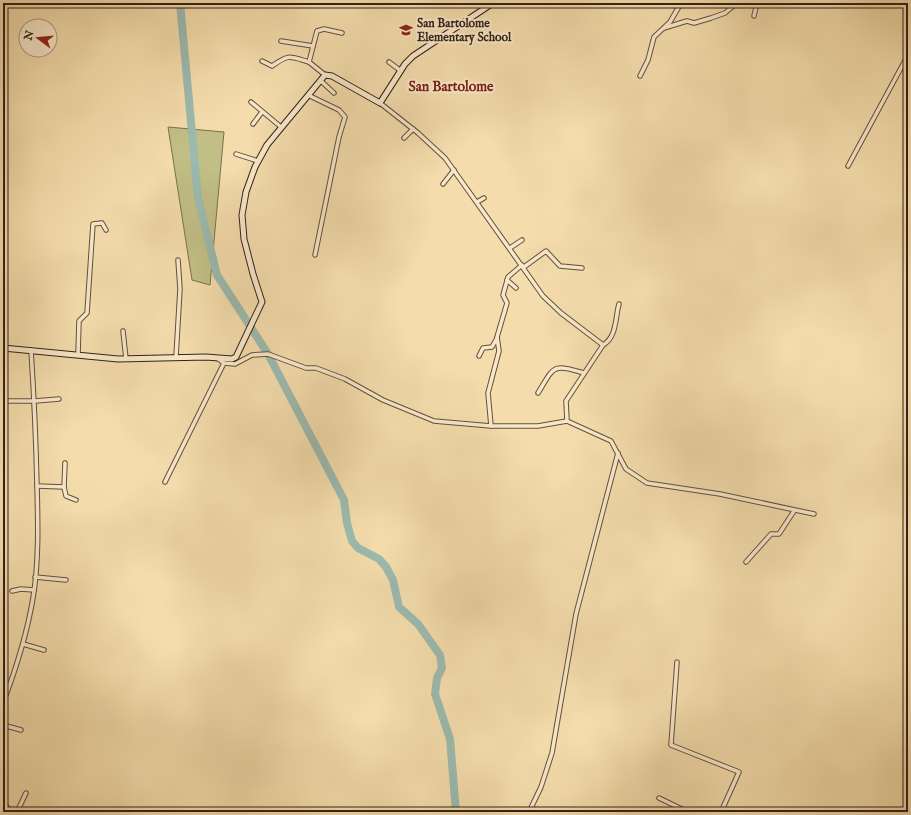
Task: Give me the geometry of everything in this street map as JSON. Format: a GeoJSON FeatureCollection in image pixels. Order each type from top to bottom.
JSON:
{"type":"FeatureCollection","features":[{"type":"Feature","properties":{"kind":"street"},"geometry":{"type":"LineString","coordinates":[[380,103],[410,59],[418,52],[493,3]]}},
{"type":"Feature","properties":{"kind":"street"},"geometry":{"type":"LineString","coordinates":[[640,76],[648,60],[654,37],[670,22],[681,3]]}},
{"type":"Feature","properties":{"kind":"street"},"geometry":{"type":"LineString","coordinates":[[663,28],[687,21],[694,23],[711,18],[725,13],[737,3]]}},
{"type":"Feature","properties":{"kind":"street"},"geometry":{"type":"LineString","coordinates":[[754,16],[757,3]]}},
{"type":"Feature","properties":{"kind":"street"},"geometry":{"type":"LineString","coordinates":[[309,62],[319,30],[342,33]]}},
{"type":"Feature","properties":{"kind":"street"},"geometry":{"type":"LineString","coordinates":[[280,41],[313,46]]}},
{"type":"Feature","properties":{"kind":"street"},"geometry":{"type":"LineString","coordinates":[[848,166],[908,55]]}},
{"type":"Feature","properties":{"kind":"street"},"geometry":{"type":"LineString","coordinates":[[262,61],[272,66],[281,59],[291,57],[309,62],[325,75],[332,76],[380,103],[413,129],[437,149],[454,170],[543,296],[561,313],[603,345]]}},
{"type":"Feature","properties":{"kind":"street"},"geometry":{"type":"LineString","coordinates":[[389,62],[401,71]]}},
{"type":"Feature","properties":{"kind":"street"},"geometry":{"type":"LineString","coordinates":[[3,348],[126,359],[217,357],[232,359],[238,354],[262,304],[248,258],[242,219],[246,192],[258,161],[267,145],[325,75]]}},
{"type":"Feature","properties":{"kind":"street"},"geometry":{"type":"LineString","coordinates":[[320,81],[334,92]]}},
{"type":"Feature","properties":{"kind":"street"},"geometry":{"type":"LineString","coordinates":[[308,95],[340,110],[345,117],[339,136],[315,255]]}},
{"type":"Feature","properties":{"kind":"street"},"geometry":{"type":"LineString","coordinates":[[251,102],[281,127]]}},
{"type":"Feature","properties":{"kind":"street"},"geometry":{"type":"LineString","coordinates":[[253,124],[262,112]]}},
{"type":"Feature","properties":{"kind":"street"},"geometry":{"type":"LineString","coordinates":[[404,138],[413,129]]}},
{"type":"Feature","properties":{"kind":"street"},"geometry":{"type":"LineString","coordinates":[[236,154],[258,161]]}},
{"type":"Feature","properties":{"kind":"street"},"geometry":{"type":"LineString","coordinates":[[443,184],[454,170]]}},
{"type":"Feature","properties":{"kind":"street"},"geometry":{"type":"LineString","coordinates":[[477,202],[484,198]]}},
{"type":"Feature","properties":{"kind":"street"},"geometry":{"type":"LineString","coordinates":[[78,354],[79,321],[87,313],[93,224],[102,223],[106,230]]}},
{"type":"Feature","properties":{"kind":"street"},"geometry":{"type":"LineString","coordinates":[[510,248],[522,240]]}},
{"type":"Feature","properties":{"kind":"street"},"geometry":{"type":"LineString","coordinates":[[479,356],[483,348],[492,347],[497,337],[507,303],[502,296],[507,280],[523,266],[546,251],[560,266],[582,268]]}},
{"type":"Feature","properties":{"kind":"street"},"geometry":{"type":"LineString","coordinates":[[176,358],[180,289],[178,260]]}},
{"type":"Feature","properties":{"kind":"street"},"geometry":{"type":"LineString","coordinates":[[507,280],[516,288]]}},
{"type":"Feature","properties":{"kind":"street"},"geometry":{"type":"LineString","coordinates":[[567,420],[566,401],[584,372],[603,345],[608,341],[616,324],[619,304]]}},
{"type":"Feature","properties":{"kind":"street"},"geometry":{"type":"LineString","coordinates":[[123,331],[126,359]]}},
{"type":"Feature","properties":{"kind":"street"},"geometry":{"type":"LineString","coordinates":[[491,426],[488,393],[499,351],[497,337]]}},
{"type":"Feature","properties":{"kind":"street"},"geometry":{"type":"LineString","coordinates":[[3,703],[23,644],[34,590],[38,530],[31,350]]}},
{"type":"Feature","properties":{"kind":"street"},"geometry":{"type":"LineString","coordinates":[[217,357],[224,362],[235,364],[252,355],[268,354],[306,368],[316,368],[345,379],[383,400],[434,421],[491,426],[538,426],[567,420],[611,441],[626,469],[647,483],[720,494],[814,514]]}},
{"type":"Feature","properties":{"kind":"street"},"geometry":{"type":"LineString","coordinates":[[165,482],[224,362]]}},
{"type":"Feature","properties":{"kind":"street"},"geometry":{"type":"LineString","coordinates":[[538,393],[551,372],[556,367],[561,366],[584,372]]}},
{"type":"Feature","properties":{"kind":"street"},"geometry":{"type":"LineString","coordinates":[[3,401],[59,399]]}},
{"type":"Feature","properties":{"kind":"street"},"geometry":{"type":"LineString","coordinates":[[529,812],[541,787],[552,753],[576,614],[618,453]]}},
{"type":"Feature","properties":{"kind":"street"},"geometry":{"type":"LineString","coordinates":[[65,463],[64,487],[66,496],[76,500]]}},
{"type":"Feature","properties":{"kind":"street"},"geometry":{"type":"LineString","coordinates":[[37,486],[64,487]]}},
{"type":"Feature","properties":{"kind":"street"},"geometry":{"type":"LineString","coordinates":[[746,562],[771,534],[779,534],[794,510]]}},
{"type":"Feature","properties":{"kind":"street"},"geometry":{"type":"LineString","coordinates":[[35,577],[66,580]]}},
{"type":"Feature","properties":{"kind":"street"},"geometry":{"type":"LineString","coordinates":[[12,592],[21,589],[34,590]]}},
{"type":"Feature","properties":{"kind":"street"},"geometry":{"type":"LineString","coordinates":[[23,644],[44,650]]}},
{"type":"Feature","properties":{"kind":"street"},"geometry":{"type":"LineString","coordinates":[[677,662],[671,745],[739,772],[722,812]]}},
{"type":"Feature","properties":{"kind":"street"},"geometry":{"type":"LineString","coordinates":[[3,724],[21,730]]}},
{"type":"Feature","properties":{"kind":"street"},"geometry":{"type":"LineString","coordinates":[[17,812],[26,793]]}},
{"type":"Feature","properties":{"kind":"street"},"geometry":{"type":"LineString","coordinates":[[658,798],[688,812]]}},
{"type":"Feature","properties":{"kind":"street"},"geometry":{"type":"LineString","coordinates":[[3,804],[13,812]]}},
{"type":"Feature","properties":{"kind":"shaded area"},"geometry":{"type":"Polygon","coordinates":[[[168,127],[224,132],[210,285],[192,280],[168,127]]]}},
{"type":"Feature","properties":{"kind":"waterway"},"geometry":{"type":"LineString","coordinates":[[180,3],[198,198],[217,275],[268,354],[344,500],[347,523],[352,541],[358,548],[379,559],[386,567],[393,580],[399,607],[418,624],[440,655],[442,668],[437,678],[435,694],[450,739],[456,812]]}},
{"type":"Feature","properties":{"kind":"place","name":"San Bartolome Elementary School"},"geometry":{"type":"Point","coordinates":[406,30]}},
{"type":"Feature","properties":{"kind":"district","name":"San Bartolome"},"geometry":{"type":"Point","coordinates":[451,86]}}]}
